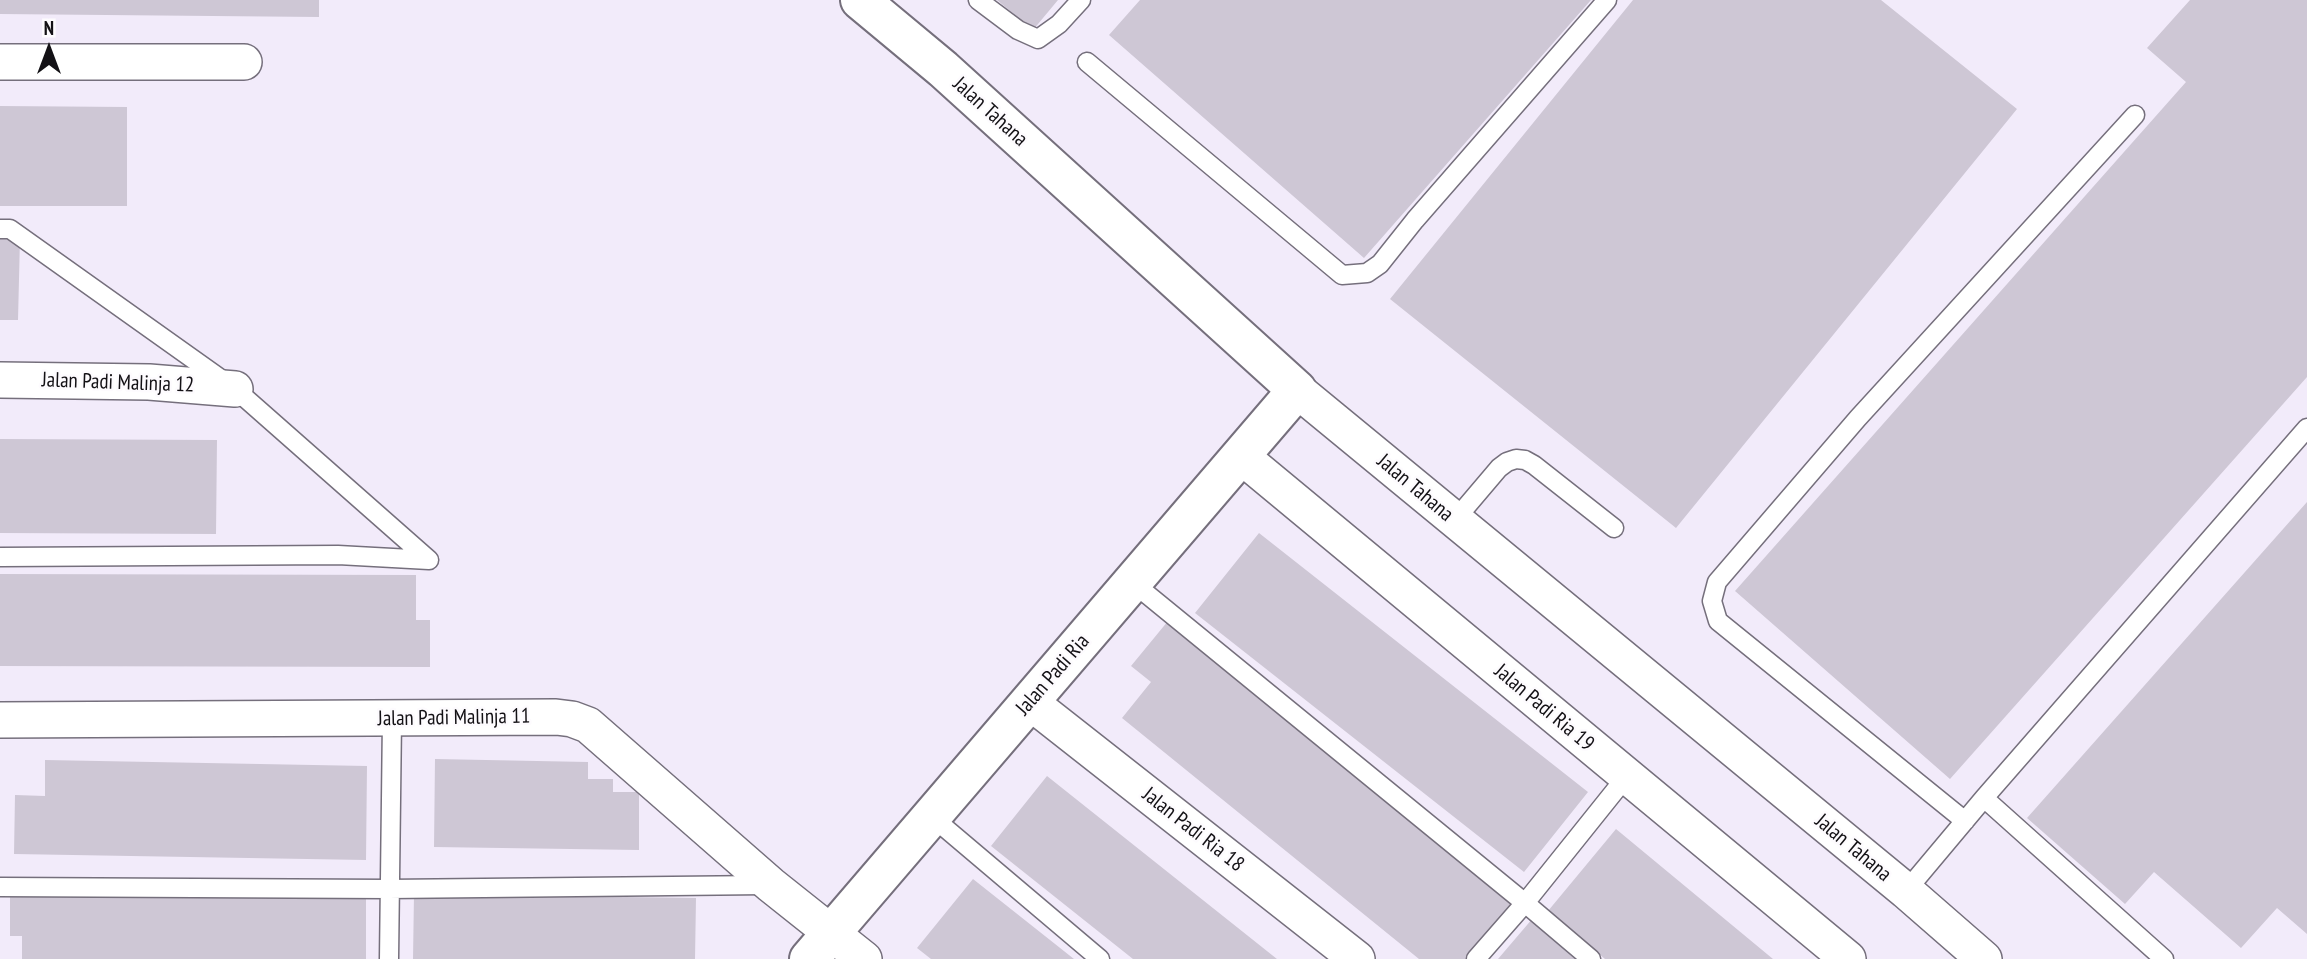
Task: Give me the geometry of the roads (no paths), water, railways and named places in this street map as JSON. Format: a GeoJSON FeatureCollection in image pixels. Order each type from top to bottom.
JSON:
{"type":"FeatureCollection","features":[{"type":"Feature","properties":{"kind":"street","name":"Jalan Tahana"},"geometry":{"type":"LineString","coordinates":[[860,0],[943,69],[1297,390],[1906,891],[1984,959]]}},
{"type":"Feature","properties":{"kind":"street"},"geometry":{"type":"LineString","coordinates":[[0,62],[244,62]]}},
{"type":"Feature","properties":{"kind":"street","name":"Jalan Padi Malinja 12"},"geometry":{"type":"LineString","coordinates":[[0,380],[149,382],[235,389]]}},
{"type":"Feature","properties":{"kind":"street","name":"Jalan Padi Ria"},"geometry":{"type":"LineString","coordinates":[[820,945],[1297,390]]}},
{"type":"Feature","properties":{"kind":"street","name":"Jalan Padi Ria 19"},"geometry":{"type":"LineString","coordinates":[[1241,456],[1849,959]]}},
{"type":"Feature","properties":{"kind":"street","name":"Jalan Padi Ria 18"},"geometry":{"type":"LineString","coordinates":[[1030,702],[1357,959]]}},
{"type":"Feature","properties":{"kind":"street","name":"Jalan Padi Malinja 11"},"geometry":{"type":"LineString","coordinates":[[0,720],[572,719],[587,725],[771,885],[820,945],[864,959]]}},
{"type":"Feature","properties":{"kind":"lane"},"geometry":{"type":"LineString","coordinates":[[978,0],[1018,30],[1038,39],[1059,24],[1081,0]]}},
{"type":"Feature","properties":{"kind":"lane"},"geometry":{"type":"LineString","coordinates":[[1087,62],[1342,275],[1367,273],[1380,264],[1415,220],[1607,0]]}},
{"type":"Feature","properties":{"kind":"lane"},"geometry":{"type":"LineString","coordinates":[[1965,821],[1718,621],[1712,601],[1714,591],[1717,582],[1858,418],[2135,115]]}},
{"type":"Feature","properties":{"kind":"lane"},"geometry":{"type":"LineString","coordinates":[[0,229],[10,229],[235,389],[429,560],[338,555],[0,556]]}},
{"type":"Feature","properties":{"kind":"lane"},"geometry":{"type":"LineString","coordinates":[[1906,891],[2307,428]]}},
{"type":"Feature","properties":{"kind":"lane"},"geometry":{"type":"LineString","coordinates":[[1454,521],[1499,468],[1516,459],[1534,464],[1614,528]]}},
{"type":"Feature","properties":{"kind":"lane"},"geometry":{"type":"LineString","coordinates":[[1132,582],[1591,959]]}},
{"type":"Feature","properties":{"kind":"lane"},"geometry":{"type":"LineString","coordinates":[[389,959],[392,719]]}},
{"type":"Feature","properties":{"kind":"lane"},"geometry":{"type":"LineString","coordinates":[[1476,959],[1525,903],[1626,777]]}},
{"type":"Feature","properties":{"kind":"lane"},"geometry":{"type":"LineString","coordinates":[[1984,798],[2164,959]]}},
{"type":"Feature","properties":{"kind":"lane"},"geometry":{"type":"LineString","coordinates":[[931,816],[1100,959]]}},
{"type":"Feature","properties":{"kind":"lane"},"geometry":{"type":"LineString","coordinates":[[0,887],[389,889],[771,885]]}}]}
